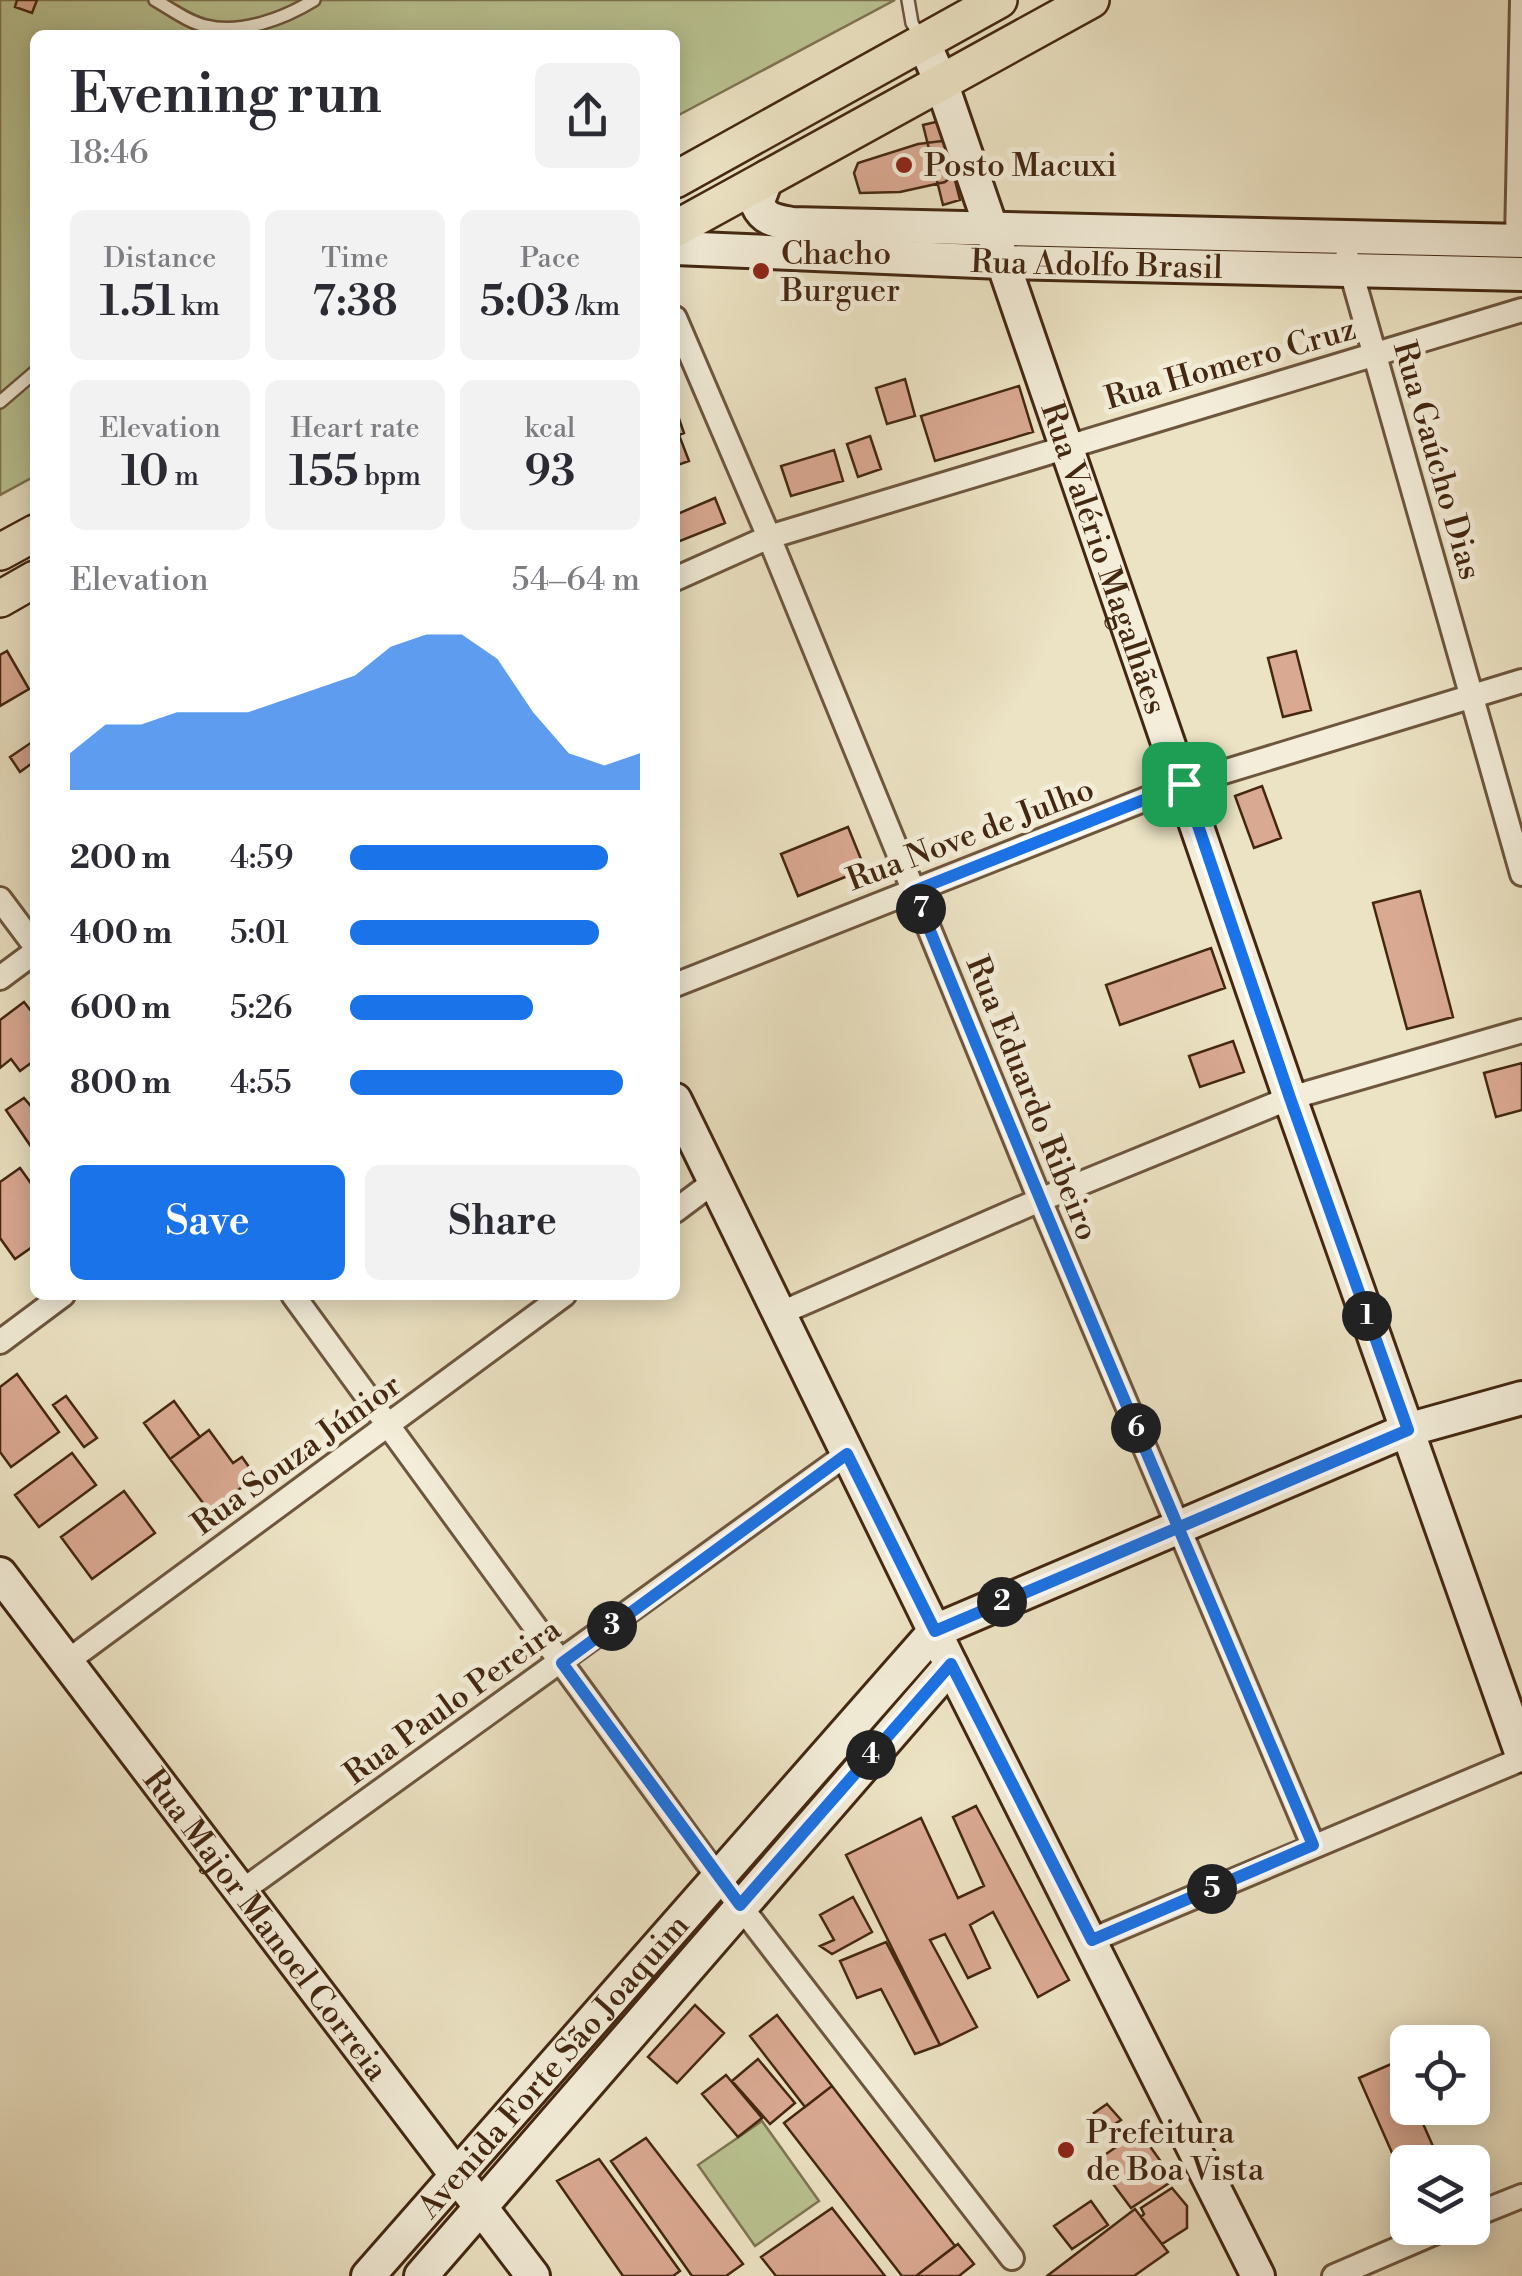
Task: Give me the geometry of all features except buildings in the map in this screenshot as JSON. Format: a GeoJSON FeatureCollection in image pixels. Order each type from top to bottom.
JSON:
{"type":"FeatureCollection","features":[{"type":"Feature","properties":{"kind":"main road"},"geometry":{"type":"LineString","coordinates":[[680,177],[999,0]]}},
{"type":"Feature","properties":{"kind":"main road"},"geometry":{"type":"LineString","coordinates":[[680,226],[1091,0]]}},
{"type":"Feature","properties":{"kind":"main road"},"geometry":{"type":"LineString","coordinates":[[0,552],[30,536]]}},
{"type":"Feature","properties":{"kind":"main road"},"geometry":{"type":"LineString","coordinates":[[0,598],[30,582]]}},
{"type":"Feature","properties":{"kind":"street"},"geometry":{"type":"LineString","coordinates":[[1520,240],[1522,1]]}},
{"type":"Feature","properties":{"kind":"street","name":"Rua Valério Magalhães"},"geometry":{"type":"LineString","coordinates":[[923,41],[941,82],[1290,1098],[1522,1757]]}},
{"type":"Feature","properties":{"kind":"street","name":"Rua Adolfo Brasil"},"geometry":{"type":"LineString","coordinates":[[767,177],[757,204],[766,218],[779,222],[997,246],[1350,273],[1522,274]]}},
{"type":"Feature","properties":{"kind":"street","name":"Rua Adolfo Brasil"},"geometry":{"type":"LineString","coordinates":[[680,248],[997,246],[1342,237],[1520,240]]}},
{"type":"Feature","properties":{"kind":"street","name":"Rua Gaúcho Dias"},"geometry":{"type":"LineString","coordinates":[[1342,237],[1522,874]]}},
{"type":"Feature","properties":{"kind":"street","name":"Rua Homero Cruz"},"geometry":{"type":"LineString","coordinates":[[680,577],[769,537],[1522,310]]}},
{"type":"Feature","properties":{"kind":"street","name":"Rua Eduardo Ribeiro"},"geometry":{"type":"LineString","coordinates":[[680,330],[1040,1200],[1313,1845]]}},
{"type":"Feature","properties":{"kind":"street","name":"Rua Nove de Julho"},"geometry":{"type":"LineString","coordinates":[[680,983],[1184,784],[1522,682]]}},
{"type":"Feature","properties":{"kind":"street"},"geometry":{"type":"LineString","coordinates":[[0,899],[30,942]]}},
{"type":"Feature","properties":{"kind":"street"},"geometry":{"type":"LineString","coordinates":[[0,978],[30,953]]}},
{"type":"Feature","properties":{"kind":"street"},"geometry":{"type":"LineString","coordinates":[[781,1313],[1040,1200],[1290,1098],[1522,1031]]}},
{"type":"Feature","properties":{"kind":"street"},"geometry":{"type":"LineString","coordinates":[[680,1110],[951,1664],[1258,2276]]}},
{"type":"Feature","properties":{"kind":"street"},"geometry":{"type":"LineString","coordinates":[[680,1207],[714,1181]]}},
{"type":"Feature","properties":{"kind":"street"},"geometry":{"type":"LineString","coordinates":[[0,1342],[57,1300]]}},
{"type":"Feature","properties":{"kind":"street"},"geometry":{"type":"LineString","coordinates":[[296,1300],[717,1876],[1012,2258]]}},
{"type":"Feature","properties":{"kind":"street","name":"Rua Souza Júnior"},"geometry":{"type":"LineString","coordinates":[[65,1663],[557,1300]]}},
{"type":"Feature","properties":{"kind":"street"},"geometry":{"type":"LineString","coordinates":[[935,1631],[1408,1430],[1522,1398]]}},
{"type":"Feature","properties":{"kind":"street","name":"Rua Paulo Pereira"},"geometry":{"type":"LineString","coordinates":[[240,1893],[847,1454]]}},
{"type":"Feature","properties":{"kind":"street","name":"Rua Major Manoel Correia"},"geometry":{"type":"LineString","coordinates":[[0,1574],[533,2276]]}},
{"type":"Feature","properties":{"kind":"street","name":"Avenida Forte São Joaquim"},"geometry":{"type":"LineString","coordinates":[[368,2276],[935,1631]]}},
{"type":"Feature","properties":{"kind":"street","name":"Avenida Forte São Joaquim"},"geometry":{"type":"LineString","coordinates":[[421,2276],[951,1664]]}},
{"type":"Feature","properties":{"kind":"street"},"geometry":{"type":"LineString","coordinates":[[1092,1940],[1522,1757]]}},
{"type":"Feature","properties":{"kind":"street"},"geometry":{"type":"LineString","coordinates":[[1490,2209],[1522,2196]]}},
{"type":"Feature","properties":{"kind":"street"},"geometry":{"type":"LineString","coordinates":[[1334,2276],[1406,2245]]}},
{"type":"Feature","properties":{"kind":"lane"},"geometry":{"type":"LineString","coordinates":[[155,0],[199,30],[270,21],[314,0]]}},
{"type":"Feature","properties":{"kind":"lane"},"geometry":{"type":"LineString","coordinates":[[908,0],[912,23],[923,41]]}},
{"type":"Feature","properties":{"kind":"lane"},"geometry":{"type":"LineString","coordinates":[[0,402],[30,376]]}},
{"type":"Feature","properties":{"kind":"green space"},"geometry":{"type":"Polygon","coordinates":[[[0,0],[895,0],[680,114],[680,30],[30,30],[30,479],[0,495],[0,0]]]}},
{"type":"Feature","properties":{"kind":"green space"},"geometry":{"type":"Polygon","coordinates":[[[762,2121],[819,2201],[755,2246],[698,2165],[762,2121]]]}},
{"type":"Feature","properties":{"kind":"place","name":"Posto Macuxi"},"geometry":{"type":"Point","coordinates":[904,165]}},
{"type":"Feature","properties":{"kind":"place","name":"Chacho Burguer"},"geometry":{"type":"Point","coordinates":[761,271]}},
{"type":"Feature","properties":{"kind":"place","name":"Prefeitura de Boa Vista"},"geometry":{"type":"Point","coordinates":[1066,2150]}},
{"type":"Feature","properties":{"kind":"route"},"geometry":{"type":"LineString","coordinates":[[1184,784],[914,891],[1040,1200],[1178,1528],[1313,1845],[1092,1940],[951,1664],[740,1905],[562,1663],[847,1454],[935,1631],[1178,1528],[1408,1430],[1184,784]]}}]}
